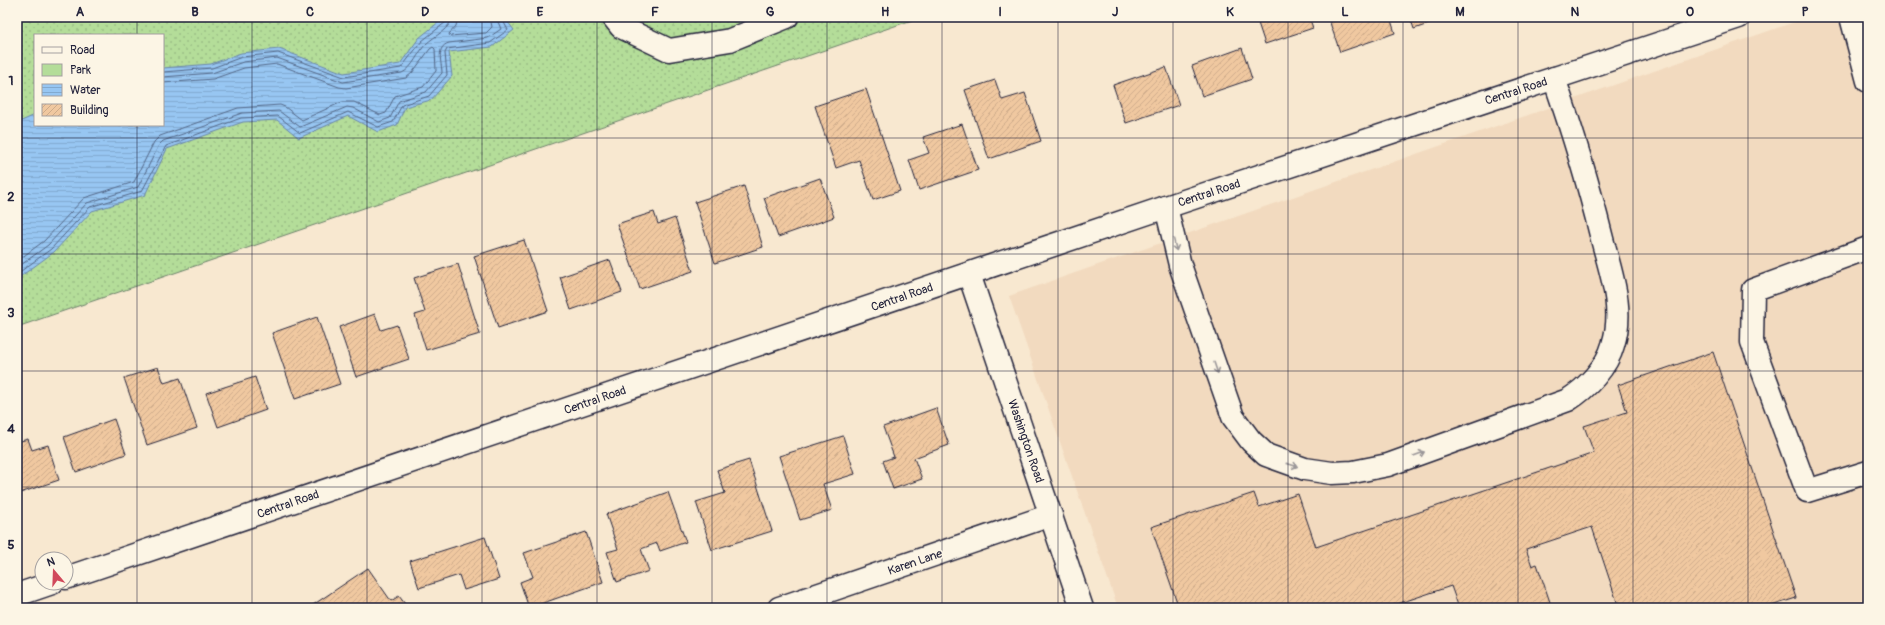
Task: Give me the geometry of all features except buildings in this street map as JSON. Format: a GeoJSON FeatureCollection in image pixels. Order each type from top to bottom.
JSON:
{"type":"FeatureCollection","features":[{"type":"Feature","properties":{"kind":"main road"},"geometry":{"type":"LineString","coordinates":[[613,17],[621,27],[670,50],[730,40],[787,17]]}},
{"type":"Feature","properties":{"kind":"main road","name":"Central Road"},"geometry":{"type":"LineString","coordinates":[[74,575],[1166,207],[1738,17]]}},
{"type":"Feature","properties":{"kind":"main road"},"geometry":{"type":"LineString","coordinates":[[1851,17],[1868,81]]}},
{"type":"Feature","properties":{"kind":"main road"},"geometry":{"type":"LineString","coordinates":[[1166,207],[1180,265],[1233,417],[1251,441],[1266,455],[1305,469],[1339,473],[1388,465],[1568,400],[1580,392],[1607,360],[1613,346],[1617,324],[1617,295],[1587,179],[1554,78]]}},
{"type":"Feature","properties":{"kind":"main road"},"geometry":{"type":"LineString","coordinates":[[1868,248],[1753,290],[1752,342],[1807,491],[1868,472]]}},
{"type":"Feature","properties":{"kind":"main road","name":"Washington Road"},"geometry":{"type":"LineString","coordinates":[[969,274],[1082,608]]}},
{"type":"Feature","properties":{"kind":"main road","name":"Karen Lane"},"geometry":{"type":"LineString","coordinates":[[779,608],[1051,515]]}},
{"type":"Feature","properties":{"kind":"main road"},"geometry":{"type":"LineString","coordinates":[[17,595],[34,589]]}},
{"type":"Feature","properties":{"kind":"shaded area"},"geometry":{"type":"Polygon","coordinates":[[[1809,17],[1839,17],[1868,99],[1868,608],[1118,608],[1009,296],[1809,17]]]}},
{"type":"Feature","properties":{"kind":"green space"},"geometry":{"type":"Polygon","coordinates":[[[17,17],[921,17],[17,327],[17,17]]]}},
{"type":"Feature","properties":{"kind":"water"},"geometry":{"type":"Polygon","coordinates":[[[445,17],[504,17],[514,30],[492,47],[449,52],[452,76],[431,100],[405,107],[397,125],[378,132],[348,116],[299,138],[277,120],[243,122],[167,149],[145,195],[92,211],[54,252],[17,279],[17,123],[34,115],[34,126],[164,126],[164,68],[211,64],[241,53],[279,49],[344,73],[400,64],[419,38],[445,17]]]}}]}
